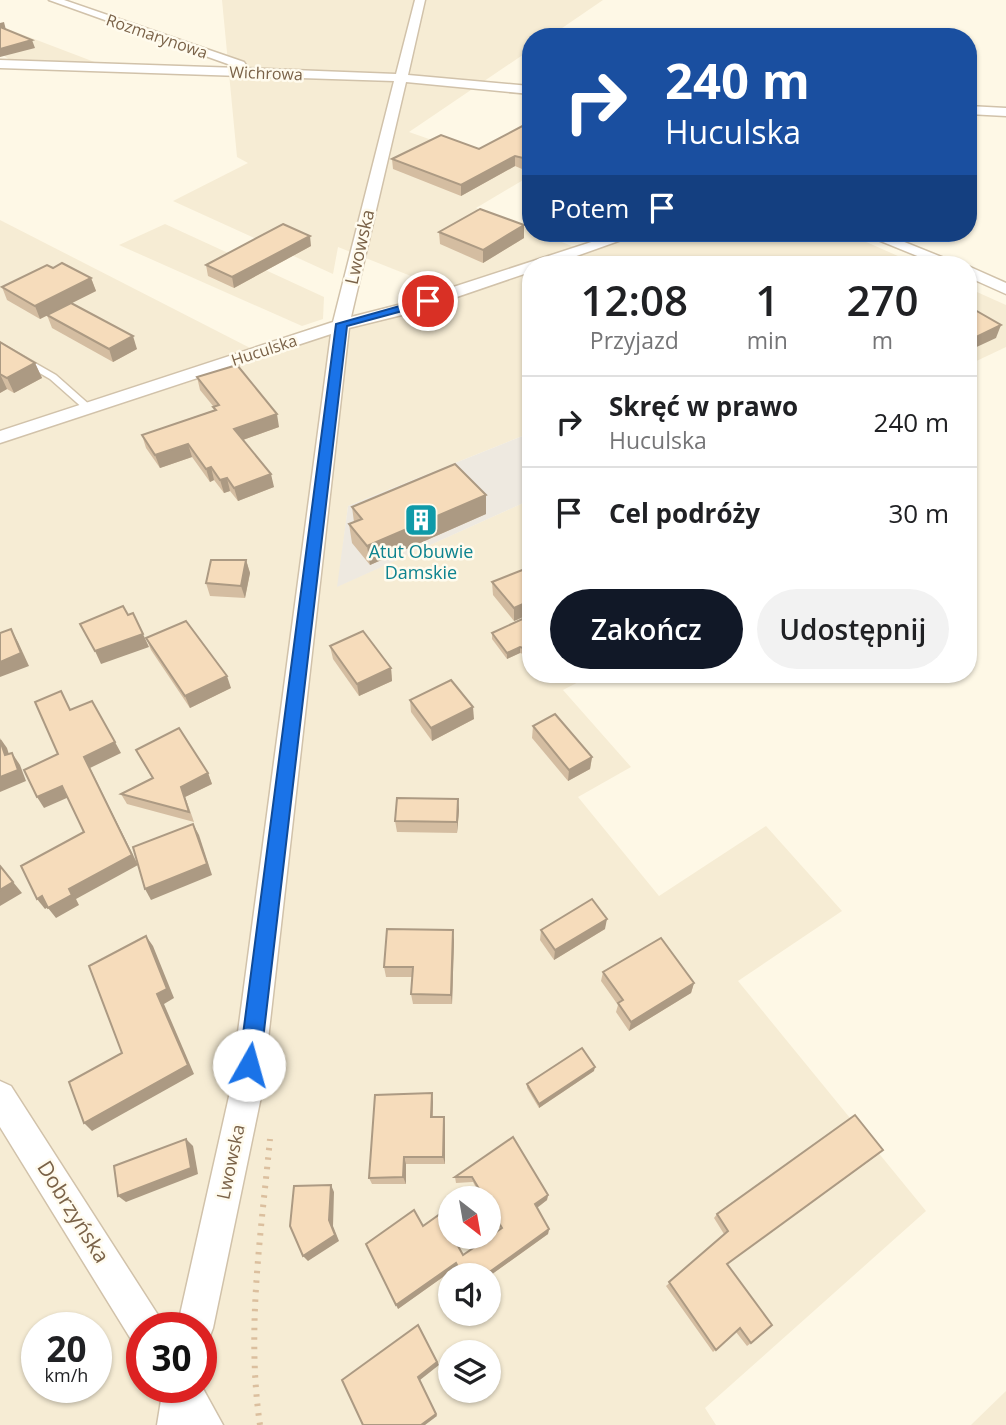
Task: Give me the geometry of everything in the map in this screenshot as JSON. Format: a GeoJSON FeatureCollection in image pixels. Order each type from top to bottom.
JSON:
{"type":"FeatureCollection","features":[{"type":"Feature","properties":{"kind":"street","name":"Rozmarynowa"},"geometry":{"type":"LineString","coordinates":[[54,0],[260,73]]}},
{"type":"Feature","properties":{"kind":"street","name":"Lwowska"},"geometry":{"type":"LineString","coordinates":[[198,1312],[246,1091],[341,324],[420,0]]}},
{"type":"Feature","properties":{"kind":"street","name":"Wichrowa"},"geometry":{"type":"LineString","coordinates":[[1,64],[400,78],[522,89]]}},
{"type":"Feature","properties":{"kind":"street"},"geometry":{"type":"LineString","coordinates":[[977,110],[1006,112]]}},
{"type":"Feature","properties":{"kind":"street"},"geometry":{"type":"LineString","coordinates":[[563,256],[605,242]]}},
{"type":"Feature","properties":{"kind":"street"},"geometry":{"type":"LineString","coordinates":[[893,242],[930,256]]}},
{"type":"Feature","properties":{"kind":"street","name":"Huculska"},"geometry":{"type":"LineString","coordinates":[[0,437],[341,324],[404,309],[522,270]]}},
{"type":"Feature","properties":{"kind":"street"},"geometry":{"type":"LineString","coordinates":[[977,275],[1006,289]]}},
{"type":"Feature","properties":{"kind":"street","name":"Dobrzyńska"},"geometry":{"type":"LineString","coordinates":[[0,1097],[135,1312]]}},
{"type":"Feature","properties":{"kind":"street"},"geometry":{"type":"LineString","coordinates":[[176,1425],[180,1403]]}},
{"type":"Feature","properties":{"kind":"street"},"geometry":{"type":"LineString","coordinates":[[191,1403],[205,1425]]}},
{"type":"Feature","properties":{"kind":"lane"},"geometry":{"type":"LineString","coordinates":[[0,346],[53,377],[88,408]]}},
{"type":"Feature","properties":{"kind":"path"},"geometry":{"type":"LineString","coordinates":[[255,1410],[260,1425]]}},
{"type":"Feature","properties":{"kind":"shaded area"},"geometry":{"type":"Polygon","coordinates":[[[222,0],[603,0],[562,28],[522,28],[522,55],[409,132],[472,154],[522,139],[522,181],[476,208],[522,226],[522,242],[562,242],[582,250],[606,242],[866,242],[898,256],[522,256],[522,436],[348,506],[338,586],[522,504],[522,683],[577,683],[563,690],[631,767],[578,797],[659,896],[766,826],[842,911],[738,981],[926,1211],[705,1408],[716,1425],[0,1425],[0,220],[258,352],[451,292],[338,247],[333,274],[173,201],[248,163],[237,157],[222,0]]]}},
{"type":"Feature","properties":{"kind":"shaded area"},"geometry":{"type":"Polygon","coordinates":[[[0,26],[105,66],[16,64],[0,53],[0,26]]]}},
{"type":"Feature","properties":{"kind":"shaded area"},"geometry":{"type":"Polygon","coordinates":[[[165,224],[324,297],[323,319],[302,326],[119,245],[165,224]]]}},
{"type":"Feature","properties":{"kind":"shaded area"},"geometry":{"type":"Polygon","coordinates":[[[977,292],[1006,305],[1006,347],[977,361],[977,292]]]}},
{"type":"Feature","properties":{"kind":"shaded area"},"geometry":{"type":"Polygon","coordinates":[[[522,436],[522,504],[337,587],[348,506],[522,436]]]}},
{"type":"Feature","properties":{"kind":"shaded area"},"geometry":{"type":"Polygon","coordinates":[[[1006,1391],[1006,1425],[971,1425],[1006,1391]]]}},
{"type":"Feature","properties":{"kind":"building"},"geometry":{"type":"Polygon","coordinates":[[[0,27],[32,40],[0,49],[0,27]]]}},
{"type":"Feature","properties":{"kind":"building"},"geometry":{"type":"Polygon","coordinates":[[[522,126],[522,158],[515,156],[461,185],[392,159],[441,135],[479,149],[522,126]]]}},
{"type":"Feature","properties":{"kind":"building"},"geometry":{"type":"Polygon","coordinates":[[[480,209],[522,224],[483,250],[439,232],[480,209]]]}},
{"type":"Feature","properties":{"kind":"building"},"geometry":{"type":"Polygon","coordinates":[[[283,224],[310,236],[232,277],[206,265],[283,224]]]}},
{"type":"Feature","properties":{"kind":"building"},"geometry":{"type":"Polygon","coordinates":[[[62,263],[91,278],[35,306],[2,287],[47,265],[53,268],[62,263]]]}},
{"type":"Feature","properties":{"kind":"building"},"geometry":{"type":"Polygon","coordinates":[[[71,303],[133,336],[109,349],[47,315],[71,303]]]}},
{"type":"Feature","properties":{"kind":"building"},"geometry":{"type":"Polygon","coordinates":[[[977,311],[1001,325],[977,337],[977,311]]]}},
{"type":"Feature","properties":{"kind":"building"},"geometry":{"type":"Polygon","coordinates":[[[0,342],[35,363],[7,378],[0,374],[0,342]]]}},
{"type":"Feature","properties":{"kind":"building"},"geometry":{"type":"Polygon","coordinates":[[[237,365],[277,414],[234,429],[271,474],[234,488],[227,478],[220,480],[211,467],[206,469],[188,444],[155,455],[142,435],[216,410],[213,407],[219,405],[197,377],[237,365]]]}},
{"type":"Feature","properties":{"kind":"building"},"geometry":{"type":"Polygon","coordinates":[[[455,464],[486,495],[367,546],[349,524],[362,519],[352,507],[455,464]]]}},
{"type":"Feature","properties":{"kind":"building"},"geometry":{"type":"Polygon","coordinates":[[[211,560],[246,560],[241,586],[206,583],[211,560]]]}},
{"type":"Feature","properties":{"kind":"building"},"geometry":{"type":"Polygon","coordinates":[[[522,570],[522,604],[514,608],[492,582],[522,570]]]}},
{"type":"Feature","properties":{"kind":"building"},"geometry":{"type":"Polygon","coordinates":[[[123,606],[128,615],[133,613],[143,634],[95,651],[80,624],[123,606]]]}},
{"type":"Feature","properties":{"kind":"building"},"geometry":{"type":"Polygon","coordinates":[[[522,619],[522,648],[507,653],[492,633],[522,619]]]}},
{"type":"Feature","properties":{"kind":"building"},"geometry":{"type":"Polygon","coordinates":[[[186,621],[227,676],[185,696],[146,638],[186,621]]]}},
{"type":"Feature","properties":{"kind":"building"},"geometry":{"type":"Polygon","coordinates":[[[11,629],[21,653],[0,662],[0,633],[11,629]]]}},
{"type":"Feature","properties":{"kind":"building"},"geometry":{"type":"Polygon","coordinates":[[[363,631],[391,668],[357,684],[330,646],[363,631]]]}},
{"type":"Feature","properties":{"kind":"building"},"geometry":{"type":"Polygon","coordinates":[[[451,680],[473,707],[431,728],[410,700],[451,680]]]}},
{"type":"Feature","properties":{"kind":"building"},"geometry":{"type":"Polygon","coordinates":[[[61,691],[70,710],[92,701],[115,742],[84,757],[132,855],[69,889],[72,895],[48,908],[42,896],[37,899],[21,866],[84,832],[62,786],[37,797],[24,770],[58,754],[35,702],[61,691]]]}},
{"type":"Feature","properties":{"kind":"building"},"geometry":{"type":"Polygon","coordinates":[[[555,714],[592,757],[569,770],[533,726],[555,714]]]}},
{"type":"Feature","properties":{"kind":"building"},"geometry":{"type":"Polygon","coordinates":[[[179,728],[208,773],[181,787],[189,812],[121,794],[153,778],[136,750],[179,728]]]}},
{"type":"Feature","properties":{"kind":"building"},"geometry":{"type":"Polygon","coordinates":[[[0,740],[5,755],[12,753],[18,770],[0,777],[0,740]]]}},
{"type":"Feature","properties":{"kind":"building"},"geometry":{"type":"Polygon","coordinates":[[[397,798],[458,799],[457,822],[395,821],[397,798]]]}},
{"type":"Feature","properties":{"kind":"building"},"geometry":{"type":"Polygon","coordinates":[[[193,824],[207,864],[145,889],[133,847],[193,824]]]}},
{"type":"Feature","properties":{"kind":"building"},"geometry":{"type":"Polygon","coordinates":[[[0,866],[13,882],[0,890],[0,866]]]}},
{"type":"Feature","properties":{"kind":"building"},"geometry":{"type":"Polygon","coordinates":[[[592,899],[607,919],[555,950],[541,930],[592,899]]]}},
{"type":"Feature","properties":{"kind":"building"},"geometry":{"type":"Polygon","coordinates":[[[387,929],[453,930],[451,995],[411,994],[413,967],[384,967],[387,929]]]}},
{"type":"Feature","properties":{"kind":"building"},"geometry":{"type":"Polygon","coordinates":[[[146,936],[167,989],[157,994],[188,1065],[84,1123],[69,1082],[122,1053],[89,966],[146,936]]]}},
{"type":"Feature","properties":{"kind":"building"},"geometry":{"type":"Polygon","coordinates":[[[661,938],[694,983],[631,1022],[618,1003],[623,1000],[603,972],[661,938]]]}},
{"type":"Feature","properties":{"kind":"building"},"geometry":{"type":"Polygon","coordinates":[[[582,1048],[595,1067],[539,1104],[527,1084],[582,1048]]]}},
{"type":"Feature","properties":{"kind":"building"},"geometry":{"type":"Polygon","coordinates":[[[432,1093],[431,1117],[444,1117],[443,1157],[404,1157],[403,1177],[369,1178],[375,1095],[432,1093]]]}},
{"type":"Feature","properties":{"kind":"building"},"geometry":{"type":"Polygon","coordinates":[[[855,1115],[883,1150],[727,1264],[772,1325],[751,1343],[740,1328],[716,1350],[669,1282],[728,1231],[717,1214],[855,1115]]]}},
{"type":"Feature","properties":{"kind":"building"},"geometry":{"type":"Polygon","coordinates":[[[513,1137],[548,1195],[535,1204],[549,1229],[501,1264],[438,1263],[438,1276],[396,1305],[366,1244],[414,1210],[423,1226],[438,1215],[438,1250],[460,1250],[463,1255],[470,1250],[501,1249],[501,1186],[477,1186],[472,1177],[455,1177],[513,1137]]]}},
{"type":"Feature","properties":{"kind":"building"},"geometry":{"type":"Polygon","coordinates":[[[186,1139],[191,1168],[118,1196],[114,1166],[186,1139]]]}},
{"type":"Feature","properties":{"kind":"building"},"geometry":{"type":"Polygon","coordinates":[[[331,1185],[329,1220],[335,1235],[303,1256],[290,1226],[294,1186],[331,1185]]]}},
{"type":"Feature","properties":{"kind":"building"},"geometry":{"type":"Polygon","coordinates":[[[418,1325],[437,1362],[418,1377],[436,1414],[421,1425],[363,1425],[342,1380],[418,1325]]]}},
{"type":"Feature","properties":{"kind":"place","name":"Atut Obuwie Damskie"},"geometry":{"type":"Point","coordinates":[421,520]}},
{"type":"Feature","properties":{"kind":"route"},"geometry":{"type":"LineString","coordinates":[[249,1065],[341,324],[369,319],[428,301]]}}]}
